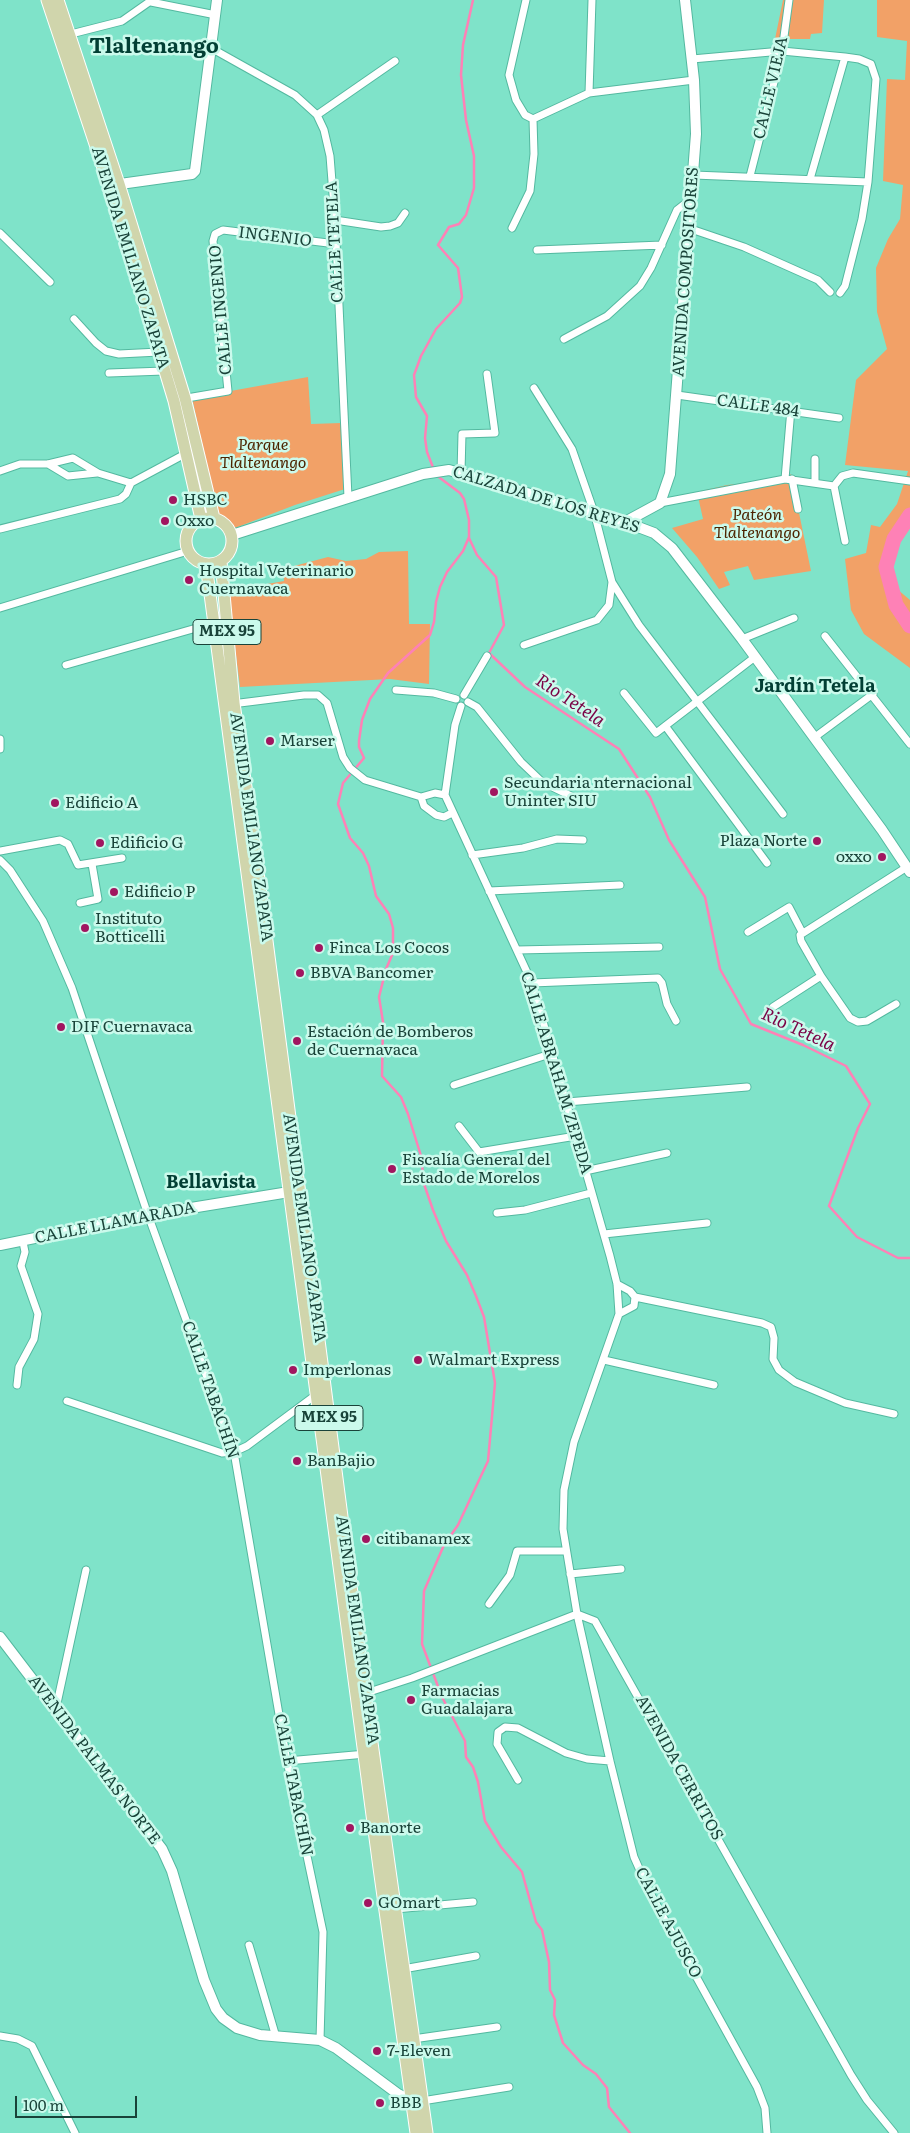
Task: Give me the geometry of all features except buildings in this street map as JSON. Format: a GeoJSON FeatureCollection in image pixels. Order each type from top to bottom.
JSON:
{"type":"FeatureCollection","features":[{"type":"Feature","properties":{"kind":"main road","name":"AVENIDA EMILIANO ZAPATA"},"geometry":{"type":"LineString","coordinates":[[47,0],[114,185],[214,518]]}},
{"type":"Feature","properties":{"kind":"main road","name":"AVENIDA EMILIANO ZAPATA"},"geometry":{"type":"LineString","coordinates":[[58,0],[71,34],[164,371],[179,400],[185,454],[201,519]]}},
{"type":"Feature","properties":{"kind":"main road"},"geometry":{"type":"LineString","coordinates":[[214,518],[225,524],[232,535],[231,550],[221,561],[206,564],[199,562],[188,551],[188,532],[201,519],[214,518]]}},
{"type":"Feature","properties":{"kind":"main road","name":"AVENIDA EMILIANO ZAPATA"},"geometry":{"type":"LineString","coordinates":[[221,561],[229,704]]}},
{"type":"Feature","properties":{"kind":"main road","name":"AVENIDA EMILIANO ZAPATA"},"geometry":{"type":"LineString","coordinates":[[206,564],[214,623],[229,704],[255,887],[360,1694],[395,1909],[413,2039],[417,2101],[416,2133]]}},
{"type":"Feature","properties":{"kind":"main road","name":"AVENIDA EMILIANO ZAPATA"},"geometry":{"type":"LineString","coordinates":[[255,887],[289,1192],[314,1339]]}},
{"type":"Feature","properties":{"kind":"main road","name":"AVENIDA EMILIANO ZAPATA"},"geometry":{"type":"LineString","coordinates":[[369,1753],[417,2101],[427,2133]]}},
{"type":"Feature","properties":{"kind":"street"},"geometry":{"type":"LineString","coordinates":[[114,185],[192,174],[195,171],[217,0]]}},
{"type":"Feature","properties":{"kind":"street"},"geometry":{"type":"LineString","coordinates":[[526,0],[509,75],[516,100],[525,114],[533,119]]}},
{"type":"Feature","properties":{"kind":"street"},"geometry":{"type":"LineString","coordinates":[[589,93],[592,0]]}},
{"type":"Feature","properties":{"kind":"street","name":"AVENIDA COMPOSITORES"},"geometry":{"type":"LineString","coordinates":[[660,502],[670,474],[696,134],[694,80],[685,0]]}},
{"type":"Feature","properties":{"kind":"street","name":"CALLE VIEJA"},"geometry":{"type":"LineString","coordinates":[[750,176],[782,51],[788,0]]}},
{"type":"Feature","properties":{"kind":"street"},"geometry":{"type":"LineString","coordinates":[[71,34],[122,20],[152,1],[216,16]]}},
{"type":"Feature","properties":{"kind":"street","name":"CALLE TETELA"},"geometry":{"type":"LineString","coordinates":[[211,48],[295,95],[317,115],[324,130],[330,156],[335,220],[348,497]]}},
{"type":"Feature","properties":{"kind":"street"},"geometry":{"type":"LineString","coordinates":[[692,59],[782,51],[845,57],[866,61],[871,64],[874,71],[868,182],[862,219],[845,286],[840,293]]}},
{"type":"Feature","properties":{"kind":"street"},"geometry":{"type":"LineString","coordinates":[[810,179],[845,57]]}},
{"type":"Feature","properties":{"kind":"street"},"geometry":{"type":"LineString","coordinates":[[317,115],[395,61]]}},
{"type":"Feature","properties":{"kind":"street"},"geometry":{"type":"LineString","coordinates":[[533,119],[589,93],[694,80]]}},
{"type":"Feature","properties":{"kind":"street"},"geometry":{"type":"LineString","coordinates":[[512,228],[530,191],[534,154],[533,119]]}},
{"type":"Feature","properties":{"kind":"street"},"geometry":{"type":"LineString","coordinates":[[694,174],[868,182]]}},
{"type":"Feature","properties":{"kind":"street"},"geometry":{"type":"LineString","coordinates":[[564,339],[607,316],[640,286],[662,245],[677,210],[691,199]]}},
{"type":"Feature","properties":{"kind":"street"},"geometry":{"type":"LineString","coordinates":[[335,220],[381,227],[390,226],[398,223],[405,212]]}},
{"type":"Feature","properties":{"kind":"street"},"geometry":{"type":"LineString","coordinates":[[688,228],[744,247],[818,280],[830,292]]}},
{"type":"Feature","properties":{"kind":"street","name":"INGENIO"},"geometry":{"type":"LineString","coordinates":[[216,234],[224,230],[336,244]]}},
{"type":"Feature","properties":{"kind":"street"},"geometry":{"type":"LineString","coordinates":[[0,233],[50,282]]}},
{"type":"Feature","properties":{"kind":"street","name":"CALLE INGENIO"},"geometry":{"type":"LineString","coordinates":[[179,400],[228,391],[213,241],[216,234]]}},
{"type":"Feature","properties":{"kind":"street"},"geometry":{"type":"LineString","coordinates":[[537,250],[662,245]]}},
{"type":"Feature","properties":{"kind":"street"},"geometry":{"type":"LineString","coordinates":[[74,319],[106,351],[119,354],[159,352]]}},
{"type":"Feature","properties":{"kind":"street"},"geometry":{"type":"LineString","coordinates":[[109,373],[164,371]]}},
{"type":"Feature","properties":{"kind":"street"},"geometry":{"type":"LineString","coordinates":[[457,471],[462,434],[495,433],[487,374]]}},
{"type":"Feature","properties":{"kind":"street"},"geometry":{"type":"LineString","coordinates":[[534,388],[572,449],[593,510],[612,582],[639,625],[783,814]]}},
{"type":"Feature","properties":{"kind":"street","name":"CALLE 484"},"geometry":{"type":"LineString","coordinates":[[677,395],[839,418]]}},
{"type":"Feature","properties":{"kind":"street"},"geometry":{"type":"LineString","coordinates":[[791,410],[788,479],[798,509]]}},
{"type":"Feature","properties":{"kind":"street"},"geometry":{"type":"LineString","coordinates":[[0,529],[120,499],[126,494],[130,483],[185,454]]}},
{"type":"Feature","properties":{"kind":"street"},"geometry":{"type":"LineString","coordinates":[[0,472],[20,464],[48,464],[73,458],[98,473],[130,483]]}},
{"type":"Feature","properties":{"kind":"street"},"geometry":{"type":"LineString","coordinates":[[815,459],[815,483]]}},
{"type":"Feature","properties":{"kind":"street"},"geometry":{"type":"LineString","coordinates":[[48,464],[68,476],[98,473]]}},
{"type":"Feature","properties":{"kind":"street","name":"CALZADA DE LOS REYES"},"geometry":{"type":"LineString","coordinates":[[232,535],[423,474],[457,471],[593,510],[654,533],[672,548],[742,639],[815,737],[908,870]]}},
{"type":"Feature","properties":{"kind":"street"},"geometry":{"type":"LineString","coordinates":[[845,541],[834,486],[842,476],[853,473],[910,481]]}},
{"type":"Feature","properties":{"kind":"street"},"geometry":{"type":"LineString","coordinates":[[625,522],[660,502],[788,479],[834,486]]}},
{"type":"Feature","properties":{"kind":"street"},"geometry":{"type":"LineString","coordinates":[[648,509],[647,523],[654,533]]}},
{"type":"Feature","properties":{"kind":"street"},"geometry":{"type":"LineString","coordinates":[[0,608],[188,551]]}},
{"type":"Feature","properties":{"kind":"street"},"geometry":{"type":"LineString","coordinates":[[524,646],[597,620],[605,613],[609,605],[612,582]]}},
{"type":"Feature","properties":{"kind":"street"},"geometry":{"type":"LineString","coordinates":[[742,639],[794,618]]}},
{"type":"Feature","properties":{"kind":"street"},"geometry":{"type":"LineString","coordinates":[[66,665],[214,623]]}},
{"type":"Feature","properties":{"kind":"street"},"geometry":{"type":"LineString","coordinates":[[825,636],[910,742]]}},
{"type":"Feature","properties":{"kind":"street"},"geometry":{"type":"LineString","coordinates":[[396,690],[434,693],[456,699],[464,695],[487,656]]}},
{"type":"Feature","properties":{"kind":"street"},"geometry":{"type":"LineString","coordinates":[[624,693],[656,733],[755,657]]}},
{"type":"Feature","properties":{"kind":"street"},"geometry":{"type":"LineString","coordinates":[[815,737],[873,694]]}},
{"type":"Feature","properties":{"kind":"street"},"geometry":{"type":"LineString","coordinates":[[229,704],[318,695],[326,703],[343,757],[350,768],[365,780],[421,798],[435,793],[445,795],[455,725],[461,706]]}},
{"type":"Feature","properties":{"kind":"street"},"geometry":{"type":"LineString","coordinates":[[464,695],[467,697],[468,702],[477,707],[521,762],[542,782],[571,796]]}},
{"type":"Feature","properties":{"kind":"street"},"geometry":{"type":"LineString","coordinates":[[456,699],[457,704],[461,706]]}},
{"type":"Feature","properties":{"kind":"street"},"geometry":{"type":"LineString","coordinates":[[461,706],[465,706],[468,702]]}},
{"type":"Feature","properties":{"kind":"street"},"geometry":{"type":"LineString","coordinates":[[666,727],[767,863]]}},
{"type":"Feature","properties":{"kind":"street"},"geometry":{"type":"LineString","coordinates":[[0,738],[0,749]]}},
{"type":"Feature","properties":{"kind":"street","name":"CALLE ABRAHAM ZEPEDA"},"geometry":{"type":"LineString","coordinates":[[445,795],[532,983],[618,1284],[619,1314],[574,1442],[564,1490],[563,1528],[577,1614]]}},
{"type":"Feature","properties":{"kind":"street"},"geometry":{"type":"LineString","coordinates":[[421,798],[424,806],[436,816],[444,817],[452,813]]}},
{"type":"Feature","properties":{"kind":"street"},"geometry":{"type":"LineString","coordinates":[[472,855],[523,848],[557,839],[583,840]]}},
{"type":"Feature","properties":{"kind":"street"},"geometry":{"type":"LineString","coordinates":[[0,851],[60,840],[68,844],[78,866],[122,858]]}},
{"type":"Feature","properties":{"kind":"street","name":"CALLE TABACHÍN"},"geometry":{"type":"LineString","coordinates":[[0,860],[10,870],[43,922],[72,988],[148,1215],[234,1452],[286,1761],[323,1932],[320,2040]]}},
{"type":"Feature","properties":{"kind":"street"},"geometry":{"type":"LineString","coordinates":[[80,903],[98,899],[92,864]]}},
{"type":"Feature","properties":{"kind":"street"},"geometry":{"type":"LineString","coordinates":[[802,932],[908,870]]}},
{"type":"Feature","properties":{"kind":"street"},"geometry":{"type":"LineString","coordinates":[[489,890],[620,885]]}},
{"type":"Feature","properties":{"kind":"street"},"geometry":{"type":"LineString","coordinates":[[748,932],[789,907],[802,932],[800,941],[850,1018],[858,1022],[867,1021],[896,1004]]}},
{"type":"Feature","properties":{"kind":"street"},"geometry":{"type":"LineString","coordinates":[[517,950],[659,947]]}},
{"type":"Feature","properties":{"kind":"street"},"geometry":{"type":"LineString","coordinates":[[772,1007],[821,976]]}},
{"type":"Feature","properties":{"kind":"street"},"geometry":{"type":"LineString","coordinates":[[532,983],[658,978],[662,983],[667,1004],[676,1021]]}},
{"type":"Feature","properties":{"kind":"street"},"geometry":{"type":"LineString","coordinates":[[454,1085],[553,1053]]}},
{"type":"Feature","properties":{"kind":"street"},"geometry":{"type":"LineString","coordinates":[[567,1102],[747,1086]]}},
{"type":"Feature","properties":{"kind":"street"},"geometry":{"type":"LineString","coordinates":[[459,1126],[479,1152],[576,1136]]}},
{"type":"Feature","properties":{"kind":"street"},"geometry":{"type":"LineString","coordinates":[[585,1171],[667,1153]]}},
{"type":"Feature","properties":{"kind":"street","name":"CALLE LLAMARADA"},"geometry":{"type":"LineString","coordinates":[[0,1245],[23,1242],[148,1215],[289,1192]]}},
{"type":"Feature","properties":{"kind":"street"},"geometry":{"type":"LineString","coordinates":[[497,1213],[525,1210],[591,1193]]}},
{"type":"Feature","properties":{"kind":"street"},"geometry":{"type":"LineString","coordinates":[[604,1234],[707,1223]]}},
{"type":"Feature","properties":{"kind":"street"},"geometry":{"type":"LineString","coordinates":[[17,1385],[19,1367],[34,1339],[38,1314],[21,1266],[25,1252],[23,1242]]}},
{"type":"Feature","properties":{"kind":"street"},"geometry":{"type":"LineString","coordinates":[[618,1284],[630,1291],[635,1297],[762,1323],[771,1327],[774,1338],[773,1359],[779,1370],[795,1382],[846,1403],[894,1414]]}},
{"type":"Feature","properties":{"kind":"street","name":"CALLE ABRAHAM ZEPEDA"},"geometry":{"type":"LineString","coordinates":[[619,1314],[634,1306],[635,1297]]}},
{"type":"Feature","properties":{"kind":"street"},"geometry":{"type":"LineString","coordinates":[[604,1360],[714,1385]]}},
{"type":"Feature","properties":{"kind":"street"},"geometry":{"type":"LineString","coordinates":[[67,1400],[222,1453],[234,1452],[247,1446],[321,1391]]}},
{"type":"Feature","properties":{"kind":"street"},"geometry":{"type":"LineString","coordinates":[[489,1604],[510,1574],[517,1551],[566,1550]]}},
{"type":"Feature","properties":{"kind":"street"},"geometry":{"type":"LineString","coordinates":[[570,1574],[621,1569]]}},
{"type":"Feature","properties":{"kind":"street"},"geometry":{"type":"LineString","coordinates":[[56,1708],[86,1570]]}},
{"type":"Feature","properties":{"kind":"street"},"geometry":{"type":"LineString","coordinates":[[360,1694],[412,1678],[577,1614]]}},
{"type":"Feature","properties":{"kind":"street","name":"CALLE AJUSCO"},"geometry":{"type":"LineString","coordinates":[[577,1614],[634,1857],[643,1878],[756,2087],[765,2108],[766,2133]]}},
{"type":"Feature","properties":{"kind":"street","name":"AVENIDA CERRITOS"},"geometry":{"type":"LineString","coordinates":[[577,1614],[590,1618],[600,1627],[851,2075],[867,2100],[894,2133]]}},
{"type":"Feature","properties":{"kind":"street","name":"AVENIDA PALMAS NORTE"},"geometry":{"type":"LineString","coordinates":[[0,1637],[162,1849],[172,1871],[204,1980],[216,2009],[223,2018],[237,2028],[276,2037],[320,2040],[336,2048],[398,2094],[417,2101]]}},
{"type":"Feature","properties":{"kind":"street"},"geometry":{"type":"LineString","coordinates":[[518,1780],[498,1744],[498,1732],[505,1727],[518,1728],[566,1753],[587,1759],[610,1761]]}},
{"type":"Feature","properties":{"kind":"street"},"geometry":{"type":"LineString","coordinates":[[286,1761],[369,1753]]}},
{"type":"Feature","properties":{"kind":"street"},"geometry":{"type":"LineString","coordinates":[[395,1909],[473,1902]]}},
{"type":"Feature","properties":{"kind":"street"},"geometry":{"type":"LineString","coordinates":[[249,1945],[276,2037]]}},
{"type":"Feature","properties":{"kind":"street"},"geometry":{"type":"LineString","coordinates":[[403,1969],[476,1956]]}},
{"type":"Feature","properties":{"kind":"street"},"geometry":{"type":"LineString","coordinates":[[413,2039],[498,2027]]}},
{"type":"Feature","properties":{"kind":"street"},"geometry":{"type":"LineString","coordinates":[[0,2036],[18,2038],[32,2046],[76,2133]]}},
{"type":"Feature","properties":{"kind":"street"},"geometry":{"type":"LineString","coordinates":[[417,2101],[509,2087]]}},
{"type":"Feature","properties":{"kind":"green space"},"geometry":{"type":"Polygon","coordinates":[[[783,0],[824,0],[822,33],[811,34],[810,39],[775,39],[783,0]]]}},
{"type":"Feature","properties":{"kind":"green space"},"geometry":{"type":"Polygon","coordinates":[[[877,0],[910,0],[910,528],[894,551],[892,566],[897,589],[910,600],[910,668],[864,634],[851,610],[845,559],[866,553],[871,525],[880,527],[897,504],[908,471],[845,465],[856,380],[887,349],[877,312],[876,268],[888,239],[900,219],[903,185],[883,181],[887,79],[905,80],[907,41],[877,37],[877,0]]]}},
{"type":"Feature","properties":{"kind":"green space","name":"Parque Tlaltenango"},"geometry":{"type":"Polygon","coordinates":[[[308,377],[311,424],[341,423],[345,489],[295,505],[235,528],[229,520],[218,515],[192,398],[308,377]]]}},
{"type":"Feature","properties":{"kind":"green space","name":"Pateón Tlaltenango"},"geometry":{"type":"Polygon","coordinates":[[[791,474],[811,571],[754,580],[748,566],[724,572],[730,585],[719,589],[697,557],[672,528],[703,519],[697,492],[727,485],[785,479],[791,474]]]}},
{"type":"Feature","properties":{"kind":"green space"},"geometry":{"type":"Polygon","coordinates":[[[408,551],[409,624],[430,624],[429,684],[390,679],[240,687],[228,591],[284,581],[283,569],[328,557],[346,561],[366,559],[379,552],[408,551]]]}},
{"type":"Feature","properties":{"kind":"waterway"},"geometry":{"type":"LineString","coordinates":[[434,470],[427,452],[425,438],[427,416],[416,397],[414,375],[421,356],[436,329],[460,303],[462,297],[458,268],[438,245],[449,227],[459,224],[466,215],[474,188],[474,156],[466,120],[461,75],[463,45],[473,0]]}},
{"type":"Feature","properties":{"kind":"waterway"},"geometry":{"type":"LineString","coordinates":[[436,475],[460,493],[464,499],[469,520],[469,537],[463,551],[447,572],[440,587],[430,635],[388,673],[370,699],[362,720],[359,741],[359,747],[364,758],[343,783],[338,804],[350,838],[363,853],[369,866],[376,896],[389,914],[393,928],[393,953],[386,969],[379,997],[383,1022],[382,1076],[401,1097],[421,1156],[424,1184],[433,1210],[446,1241],[467,1275],[484,1317],[495,1383],[488,1461],[458,1525],[444,1545],[424,1591],[422,1644],[442,1697],[465,1741],[466,1757],[473,1767],[478,1782],[485,1821],[501,1847],[522,1872],[536,1922],[542,1930],[549,1962],[550,1990],[555,2000],[554,2015],[563,2043],[583,2065],[596,2074],[607,2088],[609,2107],[630,2133]]}},
{"type":"Feature","properties":{"kind":"waterway"},"geometry":{"type":"LineString","coordinates":[[910,515],[894,539],[886,567],[896,605],[910,626]]}},
{"type":"Feature","properties":{"kind":"waterway","name":"Rio Tetela"},"geometry":{"type":"LineString","coordinates":[[469,538],[477,555],[496,577],[504,625],[489,653],[525,687],[619,749],[650,797],[669,840],[705,897],[720,969],[751,1024],[803,1045],[846,1066],[870,1104],[858,1128],[829,1206],[857,1237],[898,1258],[910,1258]]}},
{"type":"Feature","properties":{"kind":"place","name":"HSBC"},"geometry":{"type":"Point","coordinates":[173,500]}},
{"type":"Feature","properties":{"kind":"place","name":"Oxxo"},"geometry":{"type":"Point","coordinates":[165,521]}},
{"type":"Feature","properties":{"kind":"place","name":"Hospital Veterinario Cuernavaca"},"geometry":{"type":"Point","coordinates":[189,580]}},
{"type":"Feature","properties":{"kind":"place","name":"Marser"},"geometry":{"type":"Point","coordinates":[270,741]}},
{"type":"Feature","properties":{"kind":"place","name":"Secundaria nternacional Uninter SIU"},"geometry":{"type":"Point","coordinates":[494,792]}},
{"type":"Feature","properties":{"kind":"place","name":"Edificio A"},"geometry":{"type":"Point","coordinates":[55,803]}},
{"type":"Feature","properties":{"kind":"place","name":"Plaza Norte"},"geometry":{"type":"Point","coordinates":[817,841]}},
{"type":"Feature","properties":{"kind":"place","name":"Edificio G"},"geometry":{"type":"Point","coordinates":[100,843]}},
{"type":"Feature","properties":{"kind":"place","name":"oxxo"},"geometry":{"type":"Point","coordinates":[882,857]}},
{"type":"Feature","properties":{"kind":"place","name":"Edificio P"},"geometry":{"type":"Point","coordinates":[114,892]}},
{"type":"Feature","properties":{"kind":"place","name":"Instituto Botticelli"},"geometry":{"type":"Point","coordinates":[85,928]}},
{"type":"Feature","properties":{"kind":"place","name":"Finca Los Cocos"},"geometry":{"type":"Point","coordinates":[319,948]}},
{"type":"Feature","properties":{"kind":"place","name":"BBVA Bancomer"},"geometry":{"type":"Point","coordinates":[300,973]}},
{"type":"Feature","properties":{"kind":"place","name":"DIF Cuernavaca"},"geometry":{"type":"Point","coordinates":[61,1027]}},
{"type":"Feature","properties":{"kind":"place","name":"Estación de Bomberos de Cuernavaca"},"geometry":{"type":"Point","coordinates":[297,1041]}},
{"type":"Feature","properties":{"kind":"place","name":"Fiscalía General del Estado de Morelos"},"geometry":{"type":"Point","coordinates":[392,1169]}},
{"type":"Feature","properties":{"kind":"place","name":"Walmart Express"},"geometry":{"type":"Point","coordinates":[418,1360]}},
{"type":"Feature","properties":{"kind":"place","name":"Imperlonas"},"geometry":{"type":"Point","coordinates":[293,1370]}},
{"type":"Feature","properties":{"kind":"place","name":"BanBajio"},"geometry":{"type":"Point","coordinates":[297,1461]}},
{"type":"Feature","properties":{"kind":"place","name":"citibanamex"},"geometry":{"type":"Point","coordinates":[366,1539]}},
{"type":"Feature","properties":{"kind":"place","name":"Farmacias Guadalajara"},"geometry":{"type":"Point","coordinates":[411,1700]}},
{"type":"Feature","properties":{"kind":"place","name":"Banorte"},"geometry":{"type":"Point","coordinates":[350,1828]}},
{"type":"Feature","properties":{"kind":"place","name":"GOmart"},"geometry":{"type":"Point","coordinates":[368,1903]}},
{"type":"Feature","properties":{"kind":"place","name":"7-Eleven"},"geometry":{"type":"Point","coordinates":[377,2051]}},
{"type":"Feature","properties":{"kind":"place","name":"BBB"},"geometry":{"type":"Point","coordinates":[380,2103]}},
{"type":"Feature","properties":{"kind":"district","name":"Tlaltenango"},"geometry":{"type":"Point","coordinates":[154,47]}},
{"type":"Feature","properties":{"kind":"district","name":"Jardín Tetela"},"geometry":{"type":"Point","coordinates":[815,687]}},
{"type":"Feature","properties":{"kind":"district","name":"Bellavista"},"geometry":{"type":"Point","coordinates":[211,1183]}}]}
